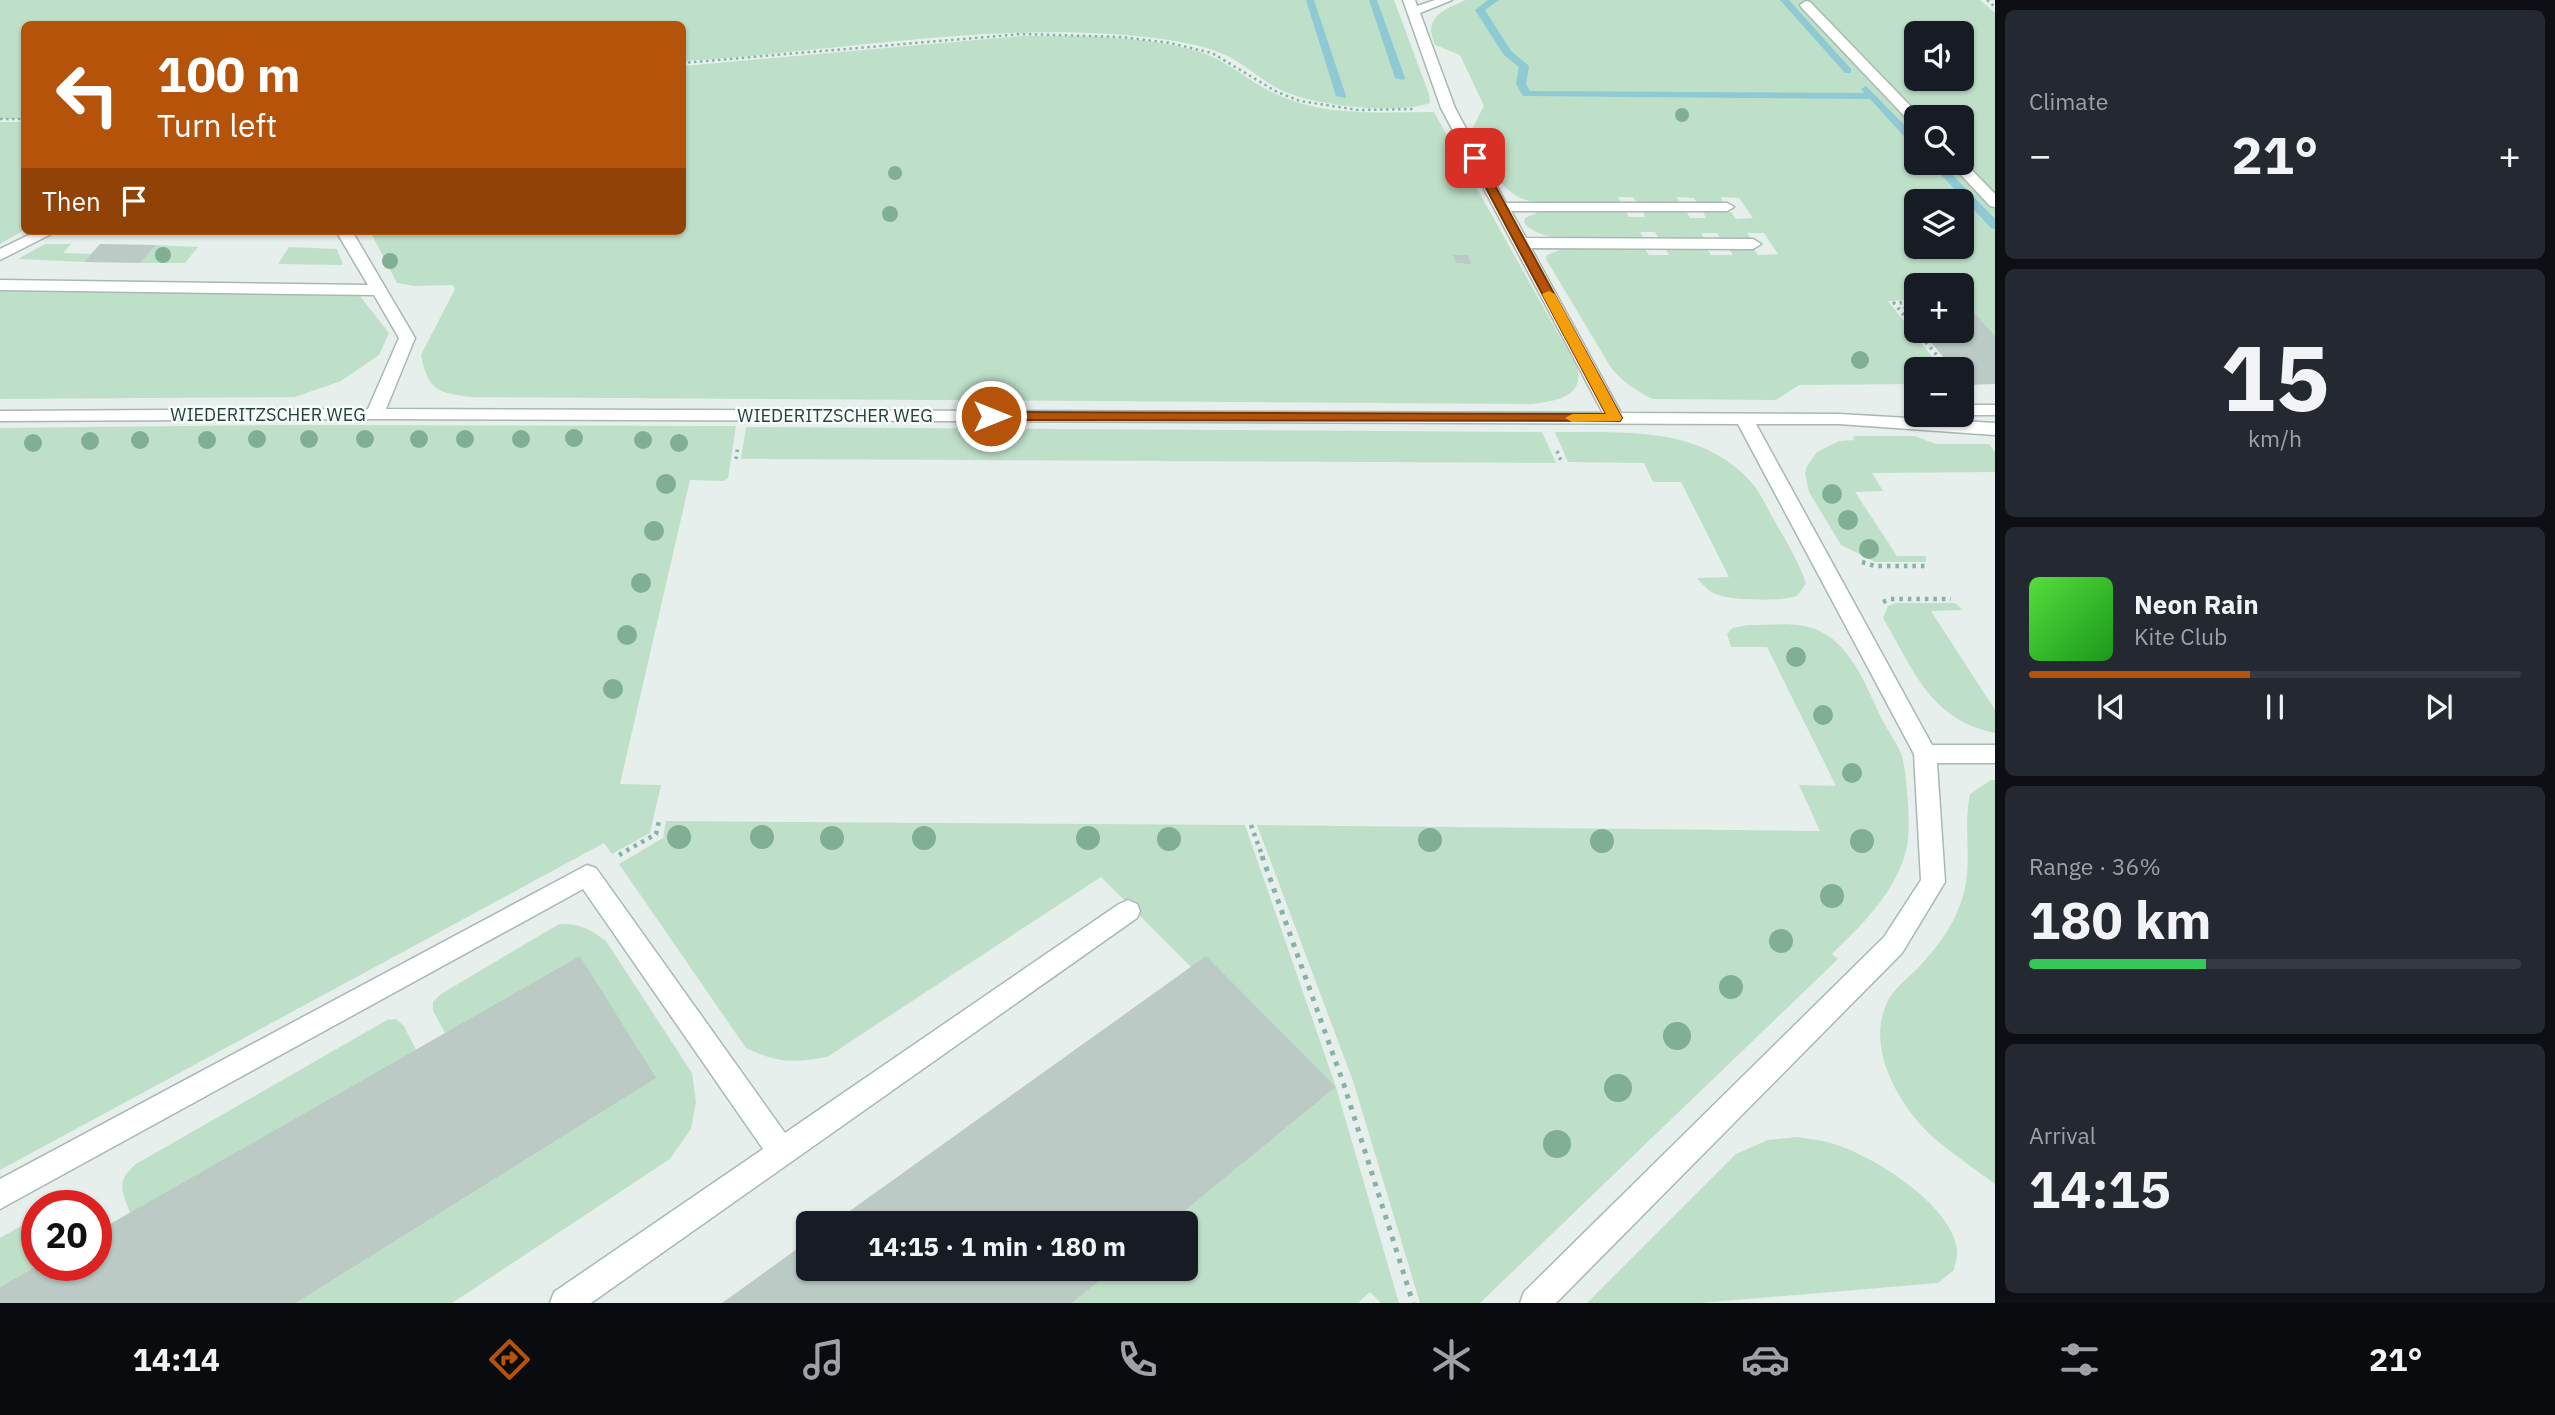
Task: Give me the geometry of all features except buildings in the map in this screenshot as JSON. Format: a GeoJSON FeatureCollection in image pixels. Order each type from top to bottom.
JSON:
{"type":"FeatureCollection","features":[{"type":"Feature","properties":{"kind":"lane"},"geometry":{"type":"LineString","coordinates":[[1446,0],[1412,6],[1448,108],[1615,418]]}},
{"type":"Feature","properties":{"kind":"lane"},"geometry":{"type":"LineString","coordinates":[[1806,5],[1904,107]]}},
{"type":"Feature","properties":{"kind":"lane"},"geometry":{"type":"LineString","coordinates":[[1969,175],[1995,202]]}},
{"type":"Feature","properties":{"kind":"lane"},"geometry":{"type":"LineString","coordinates":[[1501,206],[1727,207]]}},
{"type":"Feature","properties":{"kind":"lane"},"geometry":{"type":"LineString","coordinates":[[0,255],[41,235]]}},
{"type":"Feature","properties":{"kind":"lane"},"geometry":{"type":"LineString","coordinates":[[346,235],[407,338],[375,414]]}},
{"type":"Feature","properties":{"kind":"lane"},"geometry":{"type":"LineString","coordinates":[[1521,243],[1753,244]]}},
{"type":"Feature","properties":{"kind":"lane"},"geometry":{"type":"LineString","coordinates":[[0,285],[378,290]]}},
{"type":"Feature","properties":{"kind":"lane"},"geometry":{"type":"LineString","coordinates":[[1974,410],[1995,410]]}},
{"type":"Feature","properties":{"kind":"lane","name":"WIEDERITZSCHER WEG"},"geometry":{"type":"LineString","coordinates":[[1839,419],[1904,413]]}},
{"type":"Feature","properties":{"kind":"lane","name":"WIEDERITZSCHER WEG"},"geometry":{"type":"LineString","coordinates":[[0,416],[375,414],[1839,419],[1995,429]]}},
{"type":"Feature","properties":{"kind":"lane"},"geometry":{"type":"LineString","coordinates":[[1535,1303],[1893,944],[1933,882],[1925,754],[1744,419]]}},
{"type":"Feature","properties":{"kind":"lane"},"geometry":{"type":"LineString","coordinates":[[1925,754],[1995,754]]}},
{"type":"Feature","properties":{"kind":"lane"},"geometry":{"type":"LineString","coordinates":[[0,1195],[587,875],[782,1152]]}},
{"type":"Feature","properties":{"kind":"lane"},"geometry":{"type":"LineString","coordinates":[[565,1303],[1128,911]]}},
{"type":"Feature","properties":{"kind":"path"},"geometry":{"type":"LineString","coordinates":[[1987,0],[1995,7]]}},
{"type":"Feature","properties":{"kind":"path"},"geometry":{"type":"LineString","coordinates":[[686,64],[1021,34],[1122,37],[1170,43],[1212,53],[1277,92],[1300,101],[1358,110],[1448,108]]}},
{"type":"Feature","properties":{"kind":"path"},"geometry":{"type":"LineString","coordinates":[[0,120],[21,119]]}},
{"type":"Feature","properties":{"kind":"path"},"geometry":{"type":"LineString","coordinates":[[1904,303],[1894,303],[1904,316]]}},
{"type":"Feature","properties":{"kind":"path"},"geometry":{"type":"LineString","coordinates":[[1926,343],[1938,357]]}},
{"type":"Feature","properties":{"kind":"path"},"geometry":{"type":"LineString","coordinates":[[1853,558],[1875,566],[1927,566]]}},
{"type":"Feature","properties":{"kind":"path"},"geometry":{"type":"LineString","coordinates":[[1878,609],[1890,599],[1951,599]]}},
{"type":"Feature","properties":{"kind":"path"},"geometry":{"type":"LineString","coordinates":[[587,875],[656,834],[659,821]]}},
{"type":"Feature","properties":{"kind":"path"},"geometry":{"type":"LineString","coordinates":[[1251,825],[1344,1085],[1413,1303]]}},
{"type":"Feature","properties":{"kind":"green space"},"geometry":{"type":"Polygon","coordinates":[[[0,0],[1394,0],[1430,103],[1415,107],[1376,108],[1311,100],[1279,89],[1235,60],[1211,49],[1169,40],[1109,34],[987,34],[686,61],[686,21],[21,21],[21,119],[0,119],[0,0]]]}},
{"type":"Feature","properties":{"kind":"green space"},"geometry":{"type":"Polygon","coordinates":[[[1466,0],[1980,0],[1995,13],[1995,336],[1974,312],[1974,273],[1904,273],[1904,300],[1888,301],[1904,321],[1904,343],[1921,343],[1932,357],[1904,357],[1904,384],[1799,385],[1776,400],[1653,399],[1635,389],[1610,366],[1546,259],[1547,255],[1565,248],[1645,249],[1649,255],[1669,255],[1666,249],[1707,249],[1711,255],[1733,255],[1729,249],[1754,249],[1758,255],[1778,254],[1764,233],[1747,233],[1751,239],[1721,239],[1717,233],[1701,233],[1705,240],[1659,239],[1655,232],[1640,232],[1644,239],[1579,240],[1545,235],[1532,230],[1524,222],[1525,218],[1541,211],[1626,211],[1629,217],[1645,217],[1643,211],[1686,211],[1690,218],[1706,218],[1703,212],[1731,212],[1736,219],[1753,218],[1739,198],[1721,197],[1723,203],[1697,203],[1694,198],[1677,197],[1680,203],[1637,203],[1633,197],[1618,197],[1621,203],[1536,202],[1512,193],[1496,175],[1472,129],[1484,106],[1460,55],[1435,45],[1431,27],[1438,15],[1466,0]]]}},
{"type":"Feature","properties":{"kind":"green space"},"geometry":{"type":"Polygon","coordinates":[[[1022,36],[1110,38],[1154,42],[1197,51],[1228,65],[1276,94],[1314,107],[1354,112],[1434,112],[1577,367],[1577,385],[1566,396],[1532,404],[472,397],[450,394],[436,388],[427,376],[421,355],[455,289],[453,285],[414,286],[397,283],[372,235],[686,235],[686,66],[1022,36]]]}},
{"type":"Feature","properties":{"kind":"green space"},"geometry":{"type":"Polygon","coordinates":[[[0,122],[21,122],[21,232],[0,244],[0,122]]]}},
{"type":"Feature","properties":{"kind":"green space"},"geometry":{"type":"Polygon","coordinates":[[[45,244],[71,244],[63,253],[91,254],[84,262],[18,259],[45,244]]]}},
{"type":"Feature","properties":{"kind":"green space"},"geometry":{"type":"Polygon","coordinates":[[[156,245],[198,247],[185,263],[140,263],[156,245]]]}},
{"type":"Feature","properties":{"kind":"green space"},"geometry":{"type":"Polygon","coordinates":[[[289,247],[337,249],[343,265],[278,264],[289,247]]]}},
{"type":"Feature","properties":{"kind":"green space"},"geometry":{"type":"Polygon","coordinates":[[[0,289],[360,296],[389,333],[379,355],[341,381],[295,397],[0,399],[0,289]]]}},
{"type":"Feature","properties":{"kind":"green space"},"geometry":{"type":"Polygon","coordinates":[[[272,425],[736,426],[728,478],[723,481],[690,480],[620,784],[661,785],[650,833],[612,854],[604,843],[0,1170],[0,428],[272,425]]]}},
{"type":"Feature","properties":{"kind":"green space"},"geometry":{"type":"Polygon","coordinates":[[[746,427],[1542,432],[1556,463],[741,459],[746,427]]]}},
{"type":"Feature","properties":{"kind":"green space"},"geometry":{"type":"Polygon","coordinates":[[[1555,432],[1660,436],[1709,451],[1732,464],[1761,496],[1796,558],[1806,583],[1796,596],[1780,599],[1734,598],[1712,592],[1697,578],[1729,577],[1681,482],[1653,482],[1644,463],[1568,462],[1555,432]]]}},
{"type":"Feature","properties":{"kind":"green space"},"geometry":{"type":"Polygon","coordinates":[[[1853,436],[1915,436],[1936,444],[1989,444],[1995,452],[1995,472],[1872,473],[1883,491],[1855,492],[1897,556],[1926,556],[1926,562],[1875,562],[1841,545],[1809,492],[1805,474],[1817,452],[1839,441],[1854,440],[1853,436]]]}},
{"type":"Feature","properties":{"kind":"green space"},"geometry":{"type":"Polygon","coordinates":[[[1896,603],[1955,603],[1963,610],[1931,611],[1995,710],[1995,733],[1954,716],[1926,690],[1883,618],[1888,606],[1896,603]]]}},
{"type":"Feature","properties":{"kind":"green space"},"geometry":{"type":"Polygon","coordinates":[[[1790,624],[1818,630],[1837,643],[1861,675],[1904,764],[1909,827],[1907,847],[1895,878],[1867,919],[1832,954],[1838,959],[1480,1303],[1420,1303],[1353,1081],[1257,825],[1820,831],[1799,785],[1836,786],[1767,647],[1731,647],[1727,634],[1732,628],[1790,624]]]}},
{"type":"Feature","properties":{"kind":"green space"},"geometry":{"type":"Polygon","coordinates":[[[1995,780],[1995,1184],[1935,1139],[1909,1110],[1888,1074],[1880,1035],[1882,1016],[1890,997],[1931,953],[1957,913],[1967,876],[1970,794],[1995,780]]]}},
{"type":"Feature","properties":{"kind":"green space"},"geometry":{"type":"Polygon","coordinates":[[[666,821],[1245,825],[1336,1087],[1206,957],[1191,967],[1101,877],[827,1057],[785,1060],[757,1053],[746,1048],[619,864],[663,838],[666,821]]]}},
{"type":"Feature","properties":{"kind":"green space"},"geometry":{"type":"Polygon","coordinates":[[[559,924],[584,928],[606,941],[692,1073],[696,1102],[691,1129],[670,1159],[452,1303],[296,1303],[655,1078],[445,1033],[433,1011],[433,1002],[441,994],[559,924]]]}},
{"type":"Feature","properties":{"kind":"green space"},"geometry":{"type":"Polygon","coordinates":[[[396,1019],[404,1026],[416,1050],[130,1213],[122,1187],[125,1176],[136,1164],[387,1020],[396,1019]]]}},
{"type":"Feature","properties":{"kind":"green space"},"geometry":{"type":"Polygon","coordinates":[[[1336,1087],[1399,1303],[1381,1303],[1370,1292],[1358,1303],[1072,1303],[1099,1281],[1198,1281],[1198,1211],[1185,1211],[1336,1087]]]}},
{"type":"Feature","properties":{"kind":"green space"},"geometry":{"type":"Polygon","coordinates":[[[1797,1137],[1825,1142],[1869,1159],[1926,1199],[1952,1232],[1957,1251],[1954,1270],[1938,1283],[1700,1303],[1587,1303],[1736,1154],[1768,1140],[1797,1137]]]}},
{"type":"Feature","properties":{"kind":"green space"},"geometry":{"type":"Polygon","coordinates":[[[21,1226],[21,1275],[0,1287],[0,1238],[21,1226]]]}},
{"type":"Feature","properties":{"kind":"waterway"},"geometry":{"type":"LineString","coordinates":[[1310,0],[1341,96]]}},
{"type":"Feature","properties":{"kind":"waterway"},"geometry":{"type":"LineString","coordinates":[[1373,0],[1400,78]]}},
{"type":"Feature","properties":{"kind":"waterway"},"geometry":{"type":"LineString","coordinates":[[1495,0],[1480,10],[1507,53],[1524,66],[1521,84],[1527,94],[1872,96]]}},
{"type":"Feature","properties":{"kind":"waterway"},"geometry":{"type":"LineString","coordinates":[[1784,0],[1848,71]]}},
{"type":"Feature","properties":{"kind":"waterway"},"geometry":{"type":"LineString","coordinates":[[1866,89],[1904,130]]}},
{"type":"Feature","properties":{"kind":"waterway"},"geometry":{"type":"LineString","coordinates":[[1946,175],[1995,226]]}},
{"type":"Feature","properties":{"kind":"slow traffic"},"geometry":{"type":"LineString","coordinates":[[1549,294],[1615,418],[1572,418]]}},
{"type":"Feature","properties":{"kind":"route"},"geometry":{"type":"LineString","coordinates":[[991,416],[1615,418],[1475,158]]}}]}
